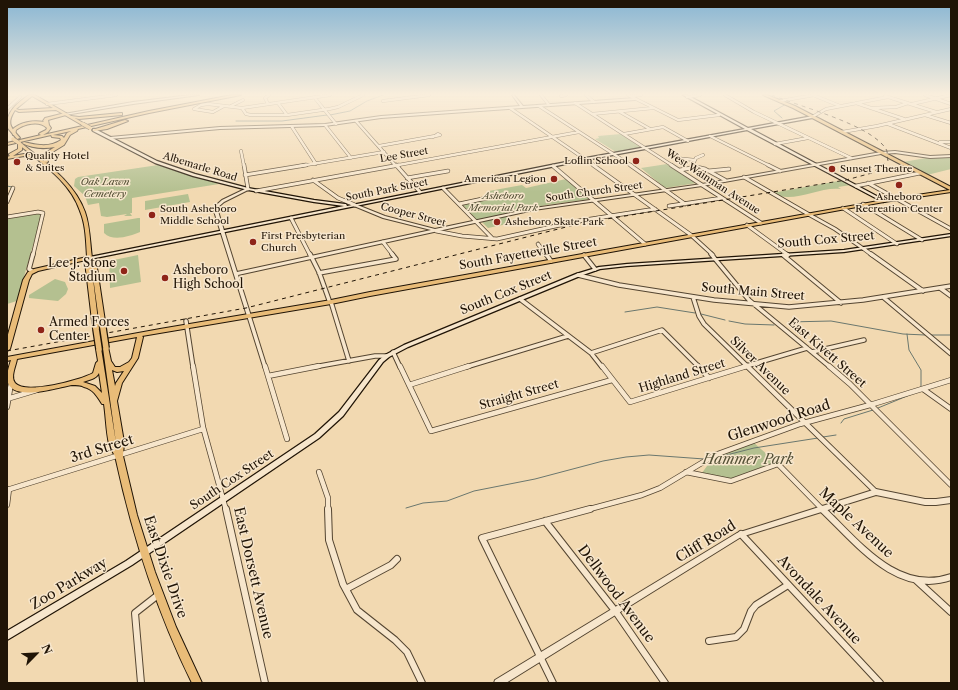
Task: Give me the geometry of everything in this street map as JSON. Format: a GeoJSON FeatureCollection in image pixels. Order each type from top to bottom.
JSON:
{"type":"FeatureCollection","features":[{"type":"Feature","properties":{"kind":"highway"},"geometry":{"type":"LineString","coordinates":[[12,136],[14,129],[18,127]]}},
{"type":"Feature","properties":{"kind":"highway"},"geometry":{"type":"LineString","coordinates":[[7,157],[19,151],[23,142],[46,131],[48,127]]}},
{"type":"Feature","properties":{"kind":"highway"},"geometry":{"type":"LineString","coordinates":[[23,142],[82,127]]}},
{"type":"Feature","properties":{"kind":"highway"},"geometry":{"type":"LineString","coordinates":[[23,142],[85,127]]}},
{"type":"Feature","properties":{"kind":"highway"},"geometry":{"type":"LineString","coordinates":[[46,162],[44,155],[62,144],[70,133],[87,127]]}},
{"type":"Feature","properties":{"kind":"highway"},"geometry":{"type":"LineString","coordinates":[[94,130],[107,127]]}},
{"type":"Feature","properties":{"kind":"highway"},"geometry":{"type":"LineString","coordinates":[[108,137],[106,132],[111,127]]}},
{"type":"Feature","properties":{"kind":"highway"},"geometry":{"type":"LineString","coordinates":[[7,143],[23,142],[51,136],[61,136],[63,139],[60,143],[44,147],[35,147],[23,142]]}},
{"type":"Feature","properties":{"kind":"highway"},"geometry":{"type":"LineString","coordinates":[[7,157],[35,157]]}},
{"type":"Feature","properties":{"kind":"main road","name":"Albemarle Road"},"geometry":{"type":"LineString","coordinates":[[89,127],[163,165],[214,181],[256,191],[317,202],[355,205]]}},
{"type":"Feature","properties":{"kind":"main road"},"geometry":{"type":"LineString","coordinates":[[743,127],[884,200]]}},
{"type":"Feature","properties":{"kind":"main road","name":"South Park Street"},"geometry":{"type":"LineString","coordinates":[[32,272],[41,268],[90,258],[586,159],[646,149],[755,127]]}},
{"type":"Feature","properties":{"kind":"main road"},"geometry":{"type":"LineString","coordinates":[[832,127],[951,190]]}},
{"type":"Feature","properties":{"kind":"main road"},"geometry":{"type":"LineString","coordinates":[[12,136],[23,142],[51,166],[51,168]]}},
{"type":"Feature","properties":{"kind":"main road"},"geometry":{"type":"LineString","coordinates":[[23,142],[35,157],[47,167],[51,168]]}},
{"type":"Feature","properties":{"kind":"main road","name":"East Dixie Drive"},"geometry":{"type":"LineString","coordinates":[[51,168],[67,184],[80,207],[84,220],[90,258],[93,260],[107,407],[113,445],[119,456],[138,534],[158,595],[182,654],[197,683]]}},
{"type":"Feature","properties":{"kind":"main road","name":"South Fayetteville Street"},"geometry":{"type":"LineString","coordinates":[[249,316],[761,222],[884,200],[951,190]]}},
{"type":"Feature","properties":{"kind":"main road","name":"South Cox Street"},"geometry":{"type":"LineString","coordinates":[[144,552],[324,430],[341,414],[378,365],[390,354],[578,275],[595,269],[641,264],[864,249],[951,235]]}},
{"type":"Feature","properties":{"kind":"main road"},"geometry":{"type":"LineString","coordinates":[[7,349],[26,280],[32,272]]}},
{"type":"Feature","properties":{"kind":"main road"},"geometry":{"type":"LineString","coordinates":[[88,345],[92,346],[140,337],[187,324],[249,316]]}},
{"type":"Feature","properties":{"kind":"main road"},"geometry":{"type":"LineString","coordinates":[[7,360],[164,331]]}},
{"type":"Feature","properties":{"kind":"main road"},"geometry":{"type":"LineString","coordinates":[[114,402],[119,383],[132,362],[140,337]]}},
{"type":"Feature","properties":{"kind":"main road"},"geometry":{"type":"LineString","coordinates":[[7,360],[14,360],[41,354]]}},
{"type":"Feature","properties":{"kind":"main road"},"geometry":{"type":"LineString","coordinates":[[14,360],[11,383],[21,389],[38,390],[68,384],[94,376],[103,359],[116,370],[123,369],[132,362]]}},
{"type":"Feature","properties":{"kind":"main road","name":"East Dixie Drive"},"geometry":{"type":"LineString","coordinates":[[103,359],[114,402],[120,442],[119,456]]}},
{"type":"Feature","properties":{"kind":"main road"},"geometry":{"type":"LineString","coordinates":[[68,384],[91,385],[101,395],[107,407]]}},
{"type":"Feature","properties":{"kind":"main road","name":"Zoo Parkway"},"geometry":{"type":"LineString","coordinates":[[7,636],[144,552]]}},
{"type":"Feature","properties":{"kind":"street"},"geometry":{"type":"LineString","coordinates":[[108,137],[220,128],[278,127]]}},
{"type":"Feature","properties":{"kind":"street"},"geometry":{"type":"LineString","coordinates":[[292,127],[316,164]]}},
{"type":"Feature","properties":{"kind":"street"},"geometry":{"type":"LineString","coordinates":[[327,127],[351,158]]}},
{"type":"Feature","properties":{"kind":"street"},"geometry":{"type":"LineString","coordinates":[[361,127],[420,192]]}},
{"type":"Feature","properties":{"kind":"street","name":"East Kivett Street"},"geometry":{"type":"LineString","coordinates":[[538,127],[586,159],[691,235],[716,258],[749,300],[850,384],[951,485]]}},
{"type":"Feature","properties":{"kind":"street"},"geometry":{"type":"LineString","coordinates":[[572,127],[615,154],[685,204]]}},
{"type":"Feature","properties":{"kind":"street","name":"West Wainman Avenue"},"geometry":{"type":"LineString","coordinates":[[612,127],[761,222]]}},
{"type":"Feature","properties":{"kind":"street"},"geometry":{"type":"LineString","coordinates":[[623,134],[662,127]]}},
{"type":"Feature","properties":{"kind":"street"},"geometry":{"type":"LineString","coordinates":[[663,127],[688,141]]}},
{"type":"Feature","properties":{"kind":"street"},"geometry":{"type":"LineString","coordinates":[[786,127],[852,158]]}},
{"type":"Feature","properties":{"kind":"street"},"geometry":{"type":"LineString","coordinates":[[842,132],[870,127]]}},
{"type":"Feature","properties":{"kind":"street"},"geometry":{"type":"LineString","coordinates":[[897,127],[951,148]]}},
{"type":"Feature","properties":{"kind":"street","name":"Lee Street"},"geometry":{"type":"LineString","coordinates":[[256,191],[580,132]]}},
{"type":"Feature","properties":{"kind":"street"},"geometry":{"type":"LineString","coordinates":[[710,136],[780,171]]}},
{"type":"Feature","properties":{"kind":"street"},"geometry":{"type":"LineString","coordinates":[[378,146],[433,137]]}},
{"type":"Feature","properties":{"kind":"street"},"geometry":{"type":"LineString","coordinates":[[775,144],[808,138]]}},
{"type":"Feature","properties":{"kind":"street"},"geometry":{"type":"LineString","coordinates":[[937,142],[951,142]]}},
{"type":"Feature","properties":{"kind":"street"},"geometry":{"type":"LineString","coordinates":[[241,151],[248,189],[223,201],[215,208],[287,439]]}},
{"type":"Feature","properties":{"kind":"street"},"geometry":{"type":"LineString","coordinates":[[246,175],[384,152]]}},
{"type":"Feature","properties":{"kind":"street","name":"South Church Street"},"geometry":{"type":"LineString","coordinates":[[236,274],[534,209],[702,185],[881,153],[900,152],[930,157],[951,156]]}},
{"type":"Feature","properties":{"kind":"street"},"geometry":{"type":"LineString","coordinates":[[692,166],[695,160],[703,155]]}},
{"type":"Feature","properties":{"kind":"street"},"geometry":{"type":"LineString","coordinates":[[675,158],[695,160]]}},
{"type":"Feature","properties":{"kind":"street"},"geometry":{"type":"LineString","coordinates":[[553,166],[645,244]]}},
{"type":"Feature","properties":{"kind":"street"},"geometry":{"type":"LineString","coordinates":[[680,170],[692,166],[702,168],[725,180]]}},
{"type":"Feature","properties":{"kind":"street"},"geometry":{"type":"LineString","coordinates":[[708,171],[727,168]]}},
{"type":"Feature","properties":{"kind":"street"},"geometry":{"type":"LineString","coordinates":[[407,178],[448,171]]}},
{"type":"Feature","properties":{"kind":"street"},"geometry":{"type":"LineString","coordinates":[[856,186],[920,173]]}},
{"type":"Feature","properties":{"kind":"street"},"geometry":{"type":"LineString","coordinates":[[744,177],[835,229],[923,291]]}},
{"type":"Feature","properties":{"kind":"street","name":"Cooper Street"},"geometry":{"type":"LineString","coordinates":[[313,180],[338,198],[384,217],[462,236],[492,239],[578,221],[655,209]]}},
{"type":"Feature","properties":{"kind":"street"},"geometry":{"type":"LineString","coordinates":[[868,183],[951,228]]}},
{"type":"Feature","properties":{"kind":"street"},"geometry":{"type":"LineString","coordinates":[[7,202],[13,188]]}},
{"type":"Feature","properties":{"kind":"street"},"geometry":{"type":"LineString","coordinates":[[443,188],[492,239]]}},
{"type":"Feature","properties":{"kind":"street"},"geometry":{"type":"LineString","coordinates":[[459,204],[487,198]]}},
{"type":"Feature","properties":{"kind":"street"},"geometry":{"type":"LineString","coordinates":[[669,206],[722,198]]}},
{"type":"Feature","properties":{"kind":"street"},"geometry":{"type":"LineString","coordinates":[[863,204],[922,240]]}},
{"type":"Feature","properties":{"kind":"street"},"geometry":{"type":"LineString","coordinates":[[843,208],[897,244]]}},
{"type":"Feature","properties":{"kind":"street"},"geometry":{"type":"LineString","coordinates":[[7,217],[43,213],[43,219],[29,269],[32,272]]}},
{"type":"Feature","properties":{"kind":"street"},"geometry":{"type":"LineString","coordinates":[[291,218],[319,273],[330,301],[349,361]]}},
{"type":"Feature","properties":{"kind":"street"},"geometry":{"type":"LineString","coordinates":[[747,225],[786,255],[841,303]]}},
{"type":"Feature","properties":{"kind":"street"},"geometry":{"type":"LineString","coordinates":[[319,273],[396,259],[383,242]]}},
{"type":"Feature","properties":{"kind":"street"},"geometry":{"type":"LineString","coordinates":[[538,244],[552,261]]}},
{"type":"Feature","properties":{"kind":"street"},"geometry":{"type":"LineString","coordinates":[[584,255],[595,269]]}},
{"type":"Feature","properties":{"kind":"street","name":"South Main Street"},"geometry":{"type":"LineString","coordinates":[[578,275],[620,284],[693,296],[755,304],[799,307],[841,303],[951,286]]}},
{"type":"Feature","properties":{"kind":"street"},"geometry":{"type":"LineString","coordinates":[[939,288],[951,296]]}},
{"type":"Feature","properties":{"kind":"street","name":"Silver Avenue"},"geometry":{"type":"LineString","coordinates":[[693,296],[698,316],[704,324],[876,492]]}},
{"type":"Feature","properties":{"kind":"street"},"geometry":{"type":"LineString","coordinates":[[883,297],[951,354]]}},
{"type":"Feature","properties":{"kind":"street"},"geometry":{"type":"LineString","coordinates":[[520,299],[591,353],[612,380]]}},
{"type":"Feature","properties":{"kind":"street","name":"East Dorsett Avenue"},"geometry":{"type":"LineString","coordinates":[[187,324],[203,429],[224,499],[265,683]]}},
{"type":"Feature","properties":{"kind":"street"},"geometry":{"type":"LineString","coordinates":[[591,353],[662,330],[709,378]]}},
{"type":"Feature","properties":{"kind":"street"},"geometry":{"type":"LineString","coordinates":[[268,376],[390,354],[410,385],[568,336]]}},
{"type":"Feature","properties":{"kind":"street"},"geometry":{"type":"LineString","coordinates":[[812,352],[864,340]]}},
{"type":"Feature","properties":{"kind":"street","name":"Highland Street"},"geometry":{"type":"LineString","coordinates":[[612,380],[630,402],[807,348]]}},
{"type":"Feature","properties":{"kind":"street","name":"Straight Street"},"geometry":{"type":"LineString","coordinates":[[410,385],[432,431],[612,380]]}},
{"type":"Feature","properties":{"kind":"street","name":"Glenwood Road"},"geometry":{"type":"LineString","coordinates":[[540,658],[482,538],[642,495],[660,488],[715,455],[800,424],[806,424],[951,380]]}},
{"type":"Feature","properties":{"kind":"street"},"geometry":{"type":"LineString","coordinates":[[7,407],[11,383]]}},
{"type":"Feature","properties":{"kind":"street"},"geometry":{"type":"LineString","coordinates":[[923,389],[951,409]]}},
{"type":"Feature","properties":{"kind":"street"},"geometry":{"type":"LineString","coordinates":[[8,399],[38,390]]}},
{"type":"Feature","properties":{"kind":"street","name":"3rd Street"},"geometry":{"type":"LineString","coordinates":[[8,490],[203,429]]}},
{"type":"Feature","properties":{"kind":"street","name":"Maple Avenue"},"geometry":{"type":"LineString","coordinates":[[686,472],[731,481],[778,464],[822,509],[888,568],[903,576],[925,582],[944,580],[951,576]]}},
{"type":"Feature","properties":{"kind":"street"},"geometry":{"type":"LineString","coordinates":[[319,472],[328,498],[329,540],[346,589],[357,610],[396,640],[407,652],[422,683]]}},
{"type":"Feature","properties":{"kind":"street"},"geometry":{"type":"LineString","coordinates":[[7,504],[8,490]]}},
{"type":"Feature","properties":{"kind":"street","name":"Cliff Road"},"geometry":{"type":"LineString","coordinates":[[498,683],[741,534],[876,492],[925,502],[951,500]]}},
{"type":"Feature","properties":{"kind":"street","name":"Dellwood Avenue"},"geometry":{"type":"LineString","coordinates":[[545,521],[616,612],[666,683]]}},
{"type":"Feature","properties":{"kind":"street","name":"Avondale Avenue"},"geometry":{"type":"LineString","coordinates":[[741,534],[880,683]]}},
{"type":"Feature","properties":{"kind":"street"},"geometry":{"type":"LineString","coordinates":[[346,589],[391,565],[397,559]]}},
{"type":"Feature","properties":{"kind":"street"},"geometry":{"type":"LineString","coordinates":[[916,579],[951,612]]}},
{"type":"Feature","properties":{"kind":"street"},"geometry":{"type":"LineString","coordinates":[[708,641],[736,636],[744,629],[751,611],[756,605],[788,585]]}},
{"type":"Feature","properties":{"kind":"street"},"geometry":{"type":"LineString","coordinates":[[141,683],[135,613],[158,595]]}},
{"type":"Feature","properties":{"kind":"street"},"geometry":{"type":"LineString","coordinates":[[540,658],[553,683]]}},
{"type":"Feature","properties":{"kind":"green space"},"geometry":{"type":"Polygon","coordinates":[[[621,134],[642,148],[616,152],[595,139],[599,138],[598,136],[621,134]]]}},
{"type":"Feature","properties":{"kind":"green space"},"geometry":{"type":"Polygon","coordinates":[[[951,157],[951,169],[927,175],[903,162],[926,158],[951,157]]]}},
{"type":"Feature","properties":{"kind":"green space"},"geometry":{"type":"Polygon","coordinates":[[[667,164],[697,183],[665,188],[641,168],[667,164]]]}},
{"type":"Feature","properties":{"kind":"green space","name":"Oak Lawn Cemetery"},"geometry":{"type":"Polygon","coordinates":[[[158,165],[219,184],[132,198],[132,213],[130,213],[132,216],[124,216],[127,214],[107,217],[101,216],[99,203],[88,205],[85,196],[74,186],[75,179],[78,177],[158,165]]]}},
{"type":"Feature","properties":{"kind":"green space","name":"Asheboro Memorial Park"},"geometry":{"type":"Polygon","coordinates":[[[566,179],[591,199],[546,205],[477,220],[460,202],[491,196],[489,191],[522,185],[526,188],[566,179]]]}},
{"type":"Feature","properties":{"kind":"green space"},"geometry":{"type":"Polygon","coordinates":[[[844,180],[851,185],[838,187],[841,189],[823,190],[788,197],[772,193],[844,180]]]}},
{"type":"Feature","properties":{"kind":"green space"},"geometry":{"type":"Polygon","coordinates":[[[188,194],[190,202],[145,210],[145,201],[188,194]]]}},
{"type":"Feature","properties":{"kind":"green space"},"geometry":{"type":"Polygon","coordinates":[[[42,214],[17,301],[7,304],[7,219],[42,214]]]}},
{"type":"Feature","properties":{"kind":"green space","name":"Asheboro Skate Park"},"geometry":{"type":"Polygon","coordinates":[[[506,216],[512,223],[488,228],[482,222],[506,216]]]}},
{"type":"Feature","properties":{"kind":"green space"},"geometry":{"type":"Polygon","coordinates":[[[140,218],[140,232],[117,238],[108,236],[104,233],[104,224],[140,218]]]}},
{"type":"Feature","properties":{"kind":"green space","name":"Lee J. Stone Stadium"},"geometry":{"type":"Polygon","coordinates":[[[138,255],[141,282],[110,288],[109,261],[138,255]]]}},
{"type":"Feature","properties":{"kind":"green space"},"geometry":{"type":"Polygon","coordinates":[[[55,279],[65,282],[68,289],[66,294],[58,301],[29,298],[29,295],[55,279]]]}},
{"type":"Feature","properties":{"kind":"green space","name":"Hammer Park"},"geometry":{"type":"Polygon","coordinates":[[[753,442],[778,464],[731,481],[702,473],[712,459],[753,442]]]}},
{"type":"Feature","properties":{"kind":"waterway"},"geometry":{"type":"LineString","coordinates":[[7,186],[12,187]]}},
{"type":"Feature","properties":{"kind":"waterway"},"geometry":{"type":"LineString","coordinates":[[625,312],[657,307],[695,313]]}},
{"type":"Feature","properties":{"kind":"waterway"},"geometry":{"type":"LineString","coordinates":[[701,314],[725,320]]}},
{"type":"Feature","properties":{"kind":"waterway"},"geometry":{"type":"LineString","coordinates":[[729,321],[745,324],[774,325]]}},
{"type":"Feature","properties":{"kind":"waterway"},"geometry":{"type":"LineString","coordinates":[[789,322],[831,321],[907,334]]}},
{"type":"Feature","properties":{"kind":"waterway"},"geometry":{"type":"LineString","coordinates":[[907,334],[925,335]]}},
{"type":"Feature","properties":{"kind":"waterway"},"geometry":{"type":"LineString","coordinates":[[907,334],[909,350],[921,370],[921,388]]}},
{"type":"Feature","properties":{"kind":"waterway"},"geometry":{"type":"LineString","coordinates":[[931,335],[951,335]]}},
{"type":"Feature","properties":{"kind":"waterway"},"geometry":{"type":"LineString","coordinates":[[878,408],[912,394]]}},
{"type":"Feature","properties":{"kind":"waterway"},"geometry":{"type":"LineString","coordinates":[[841,423],[844,419],[873,410]]}},
{"type":"Feature","properties":{"kind":"waterway"},"geometry":{"type":"LineString","coordinates":[[823,437],[836,435]]}},
{"type":"Feature","properties":{"kind":"waterway"},"geometry":{"type":"LineString","coordinates":[[711,459],[754,448],[818,438]]}},
{"type":"Feature","properties":{"kind":"waterway"},"geometry":{"type":"LineString","coordinates":[[406,508],[423,503],[447,501],[474,491],[535,479],[603,461],[626,457],[649,455],[704,459]]}},
{"type":"Feature","properties":{"kind":"railway"},"geometry":{"type":"LineString","coordinates":[[7,351],[246,308],[582,223],[846,180],[872,173],[888,161],[886,149],[878,140],[856,127]]}},
{"type":"Feature","properties":{"kind":"place","name":"Loflin School"},"geometry":{"type":"Point","coordinates":[636,161]}},
{"type":"Feature","properties":{"kind":"place","name":"Quality Hotel & Suites"},"geometry":{"type":"Point","coordinates":[17,162]}},
{"type":"Feature","properties":{"kind":"place","name":"Sunset Theatre"},"geometry":{"type":"Point","coordinates":[832,169]}},
{"type":"Feature","properties":{"kind":"place","name":"American Legion"},"geometry":{"type":"Point","coordinates":[554,179]}},
{"type":"Feature","properties":{"kind":"place","name":"Asheboro Recreation Center"},"geometry":{"type":"Point","coordinates":[899,185]}},
{"type":"Feature","properties":{"kind":"place","name":"South Asheboro Middle School"},"geometry":{"type":"Point","coordinates":[152,215]}},
{"type":"Feature","properties":{"kind":"place","name":"Asheboro Skate Park"},"geometry":{"type":"Point","coordinates":[497,222]}},
{"type":"Feature","properties":{"kind":"place","name":"First Presbyterian Church"},"geometry":{"type":"Point","coordinates":[253,242]}},
{"type":"Feature","properties":{"kind":"place","name":"Lee J. Stone Stadium"},"geometry":{"type":"Point","coordinates":[124,271]}},
{"type":"Feature","properties":{"kind":"place","name":"Asheboro High School"},"geometry":{"type":"Point","coordinates":[165,278]}},
{"type":"Feature","properties":{"kind":"place","name":"Armed Forces Center"},"geometry":{"type":"Point","coordinates":[41,330]}}]}
